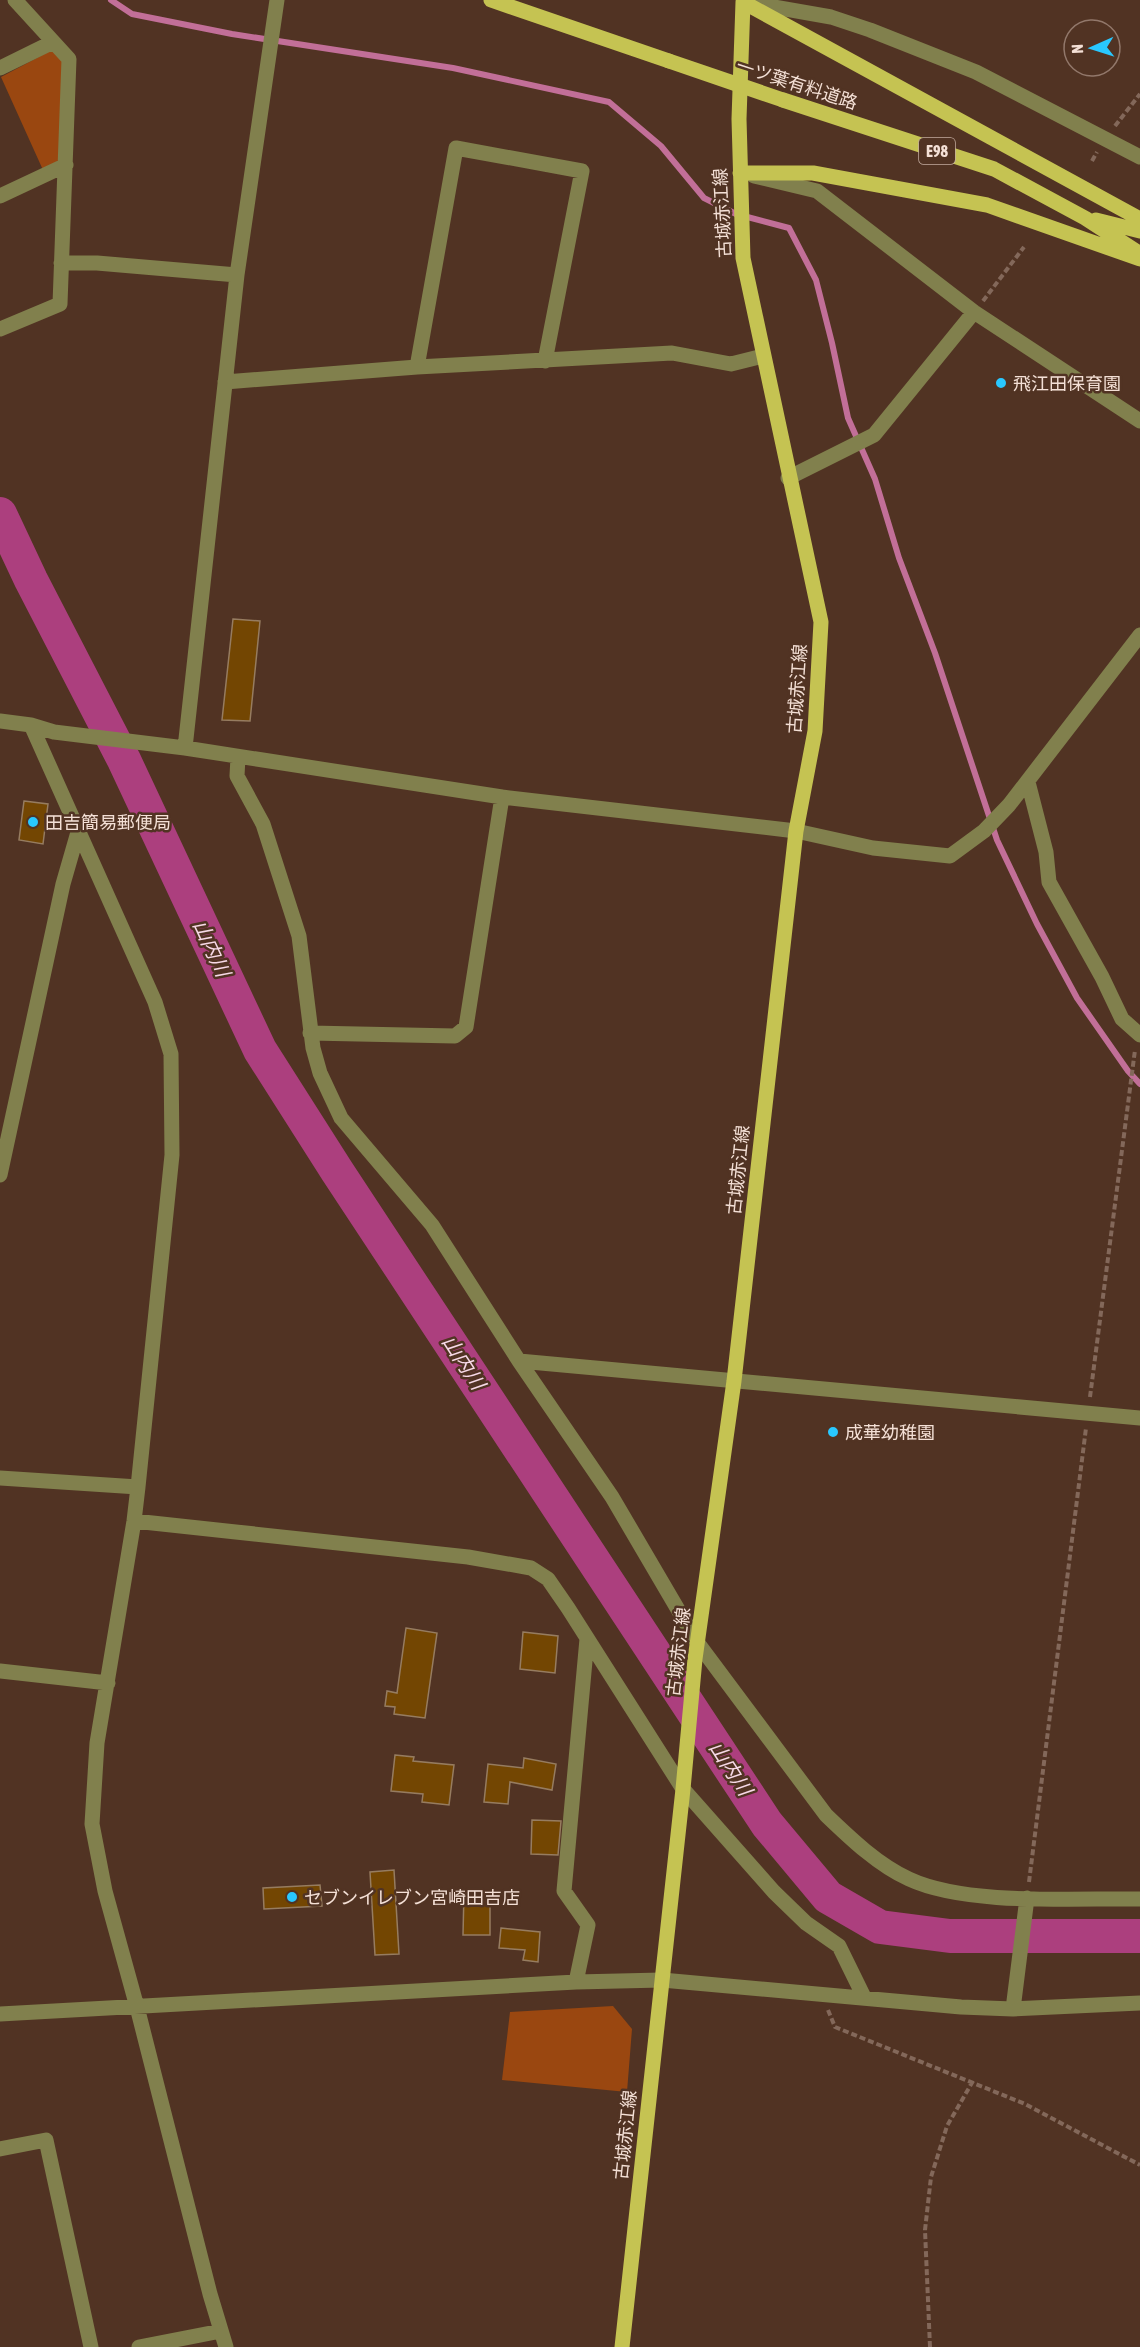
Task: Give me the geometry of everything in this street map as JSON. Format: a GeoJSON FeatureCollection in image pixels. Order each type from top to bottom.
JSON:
{"type":"FeatureCollection","features":[{"type":"Feature","properties":{"kind":"main road","name":"一ツ葉有料道路"},"geometry":{"type":"LineString","coordinates":[[491,0],[994,169],[1084,218],[1140,253]]}},
{"type":"Feature","properties":{"kind":"main road","name":"古城赤江線"},"geometry":{"type":"LineString","coordinates":[[621,2347],[685,1773],[695,1659],[734,1382],[796,831],[814,731],[821,622],[743,258],[739,119],[741,1]]}},
{"type":"Feature","properties":{"kind":"main road"},"geometry":{"type":"LineString","coordinates":[[741,1],[1140,219]]}},
{"type":"Feature","properties":{"kind":"main road"},"geometry":{"type":"LineString","coordinates":[[740,173],[813,173],[987,205],[1140,259]]}},
{"type":"Feature","properties":{"kind":"main road","name":"一ツ葉有料道路"},"geometry":{"type":"LineString","coordinates":[[1084,218],[1140,231]]}},
{"type":"Feature","properties":{"kind":"street"},"geometry":{"type":"LineString","coordinates":[[0,329],[60,303],[69,58],[15,0]]}},
{"type":"Feature","properties":{"kind":"street"},"geometry":{"type":"LineString","coordinates":[[741,1],[831,17],[870,30],[976,72],[1140,157]]}},
{"type":"Feature","properties":{"kind":"street"},"geometry":{"type":"LineString","coordinates":[[184,748],[237,275],[276,5]]}},
{"type":"Feature","properties":{"kind":"street"},"geometry":{"type":"LineString","coordinates":[[0,68],[53,42]]}},
{"type":"Feature","properties":{"kind":"street"},"geometry":{"type":"LineString","coordinates":[[417,367],[456,148],[582,171],[545,361]]}},
{"type":"Feature","properties":{"kind":"street"},"geometry":{"type":"LineString","coordinates":[[0,196],[66,165]]}},
{"type":"Feature","properties":{"kind":"street"},"geometry":{"type":"LineString","coordinates":[[740,173],[817,190],[974,312],[1140,421]]}},
{"type":"Feature","properties":{"kind":"street"},"geometry":{"type":"LineString","coordinates":[[61,263],[97,263],[237,275]]}},
{"type":"Feature","properties":{"kind":"street"},"geometry":{"type":"LineString","coordinates":[[789,478],[874,435],[974,312]]}},
{"type":"Feature","properties":{"kind":"street"},"geometry":{"type":"LineString","coordinates":[[225,382],[417,367],[672,354],[731,364],[763,356]]}},
{"type":"Feature","properties":{"kind":"street"},"geometry":{"type":"LineString","coordinates":[[0,721],[31,725],[54,732],[184,748],[502,797],[796,831],[873,848],[950,856],[984,831],[1028,782],[1140,635]]}},
{"type":"Feature","properties":{"kind":"street"},"geometry":{"type":"LineString","coordinates":[[31,725],[154,1002],[171,1054],[172,1155],[138,1487],[97,1743],[92,1824],[105,1891],[137,2007],[173,2155],[226,2347]]}},
{"type":"Feature","properties":{"kind":"street"},"geometry":{"type":"LineString","coordinates":[[238,757],[237,776],[263,824],[299,936],[310,1033],[320,1073],[341,1118],[432,1225],[519,1361],[612,1497],[697,1642],[826,1815],[882,1863],[906,1878],[925,1886],[958,1893],[1027,1898],[1140,1899]]}},
{"type":"Feature","properties":{"kind":"street"},"geometry":{"type":"LineString","coordinates":[[1028,782],[1046,852],[1049,882],[1102,977],[1122,1019],[1138,1035]]}},
{"type":"Feature","properties":{"kind":"street"},"geometry":{"type":"LineString","coordinates":[[310,1033],[454,1036],[466,1027],[502,797]]}},
{"type":"Feature","properties":{"kind":"street"},"geometry":{"type":"LineString","coordinates":[[0,1176],[63,884],[78,832]]}},
{"type":"Feature","properties":{"kind":"street"},"geometry":{"type":"LineString","coordinates":[[519,1361],[1140,1418]]}},
{"type":"Feature","properties":{"kind":"street"},"geometry":{"type":"LineString","coordinates":[[0,1478],[138,1487]]}},
{"type":"Feature","properties":{"kind":"street"},"geometry":{"type":"LineString","coordinates":[[134,1521],[468,1557],[531,1568],[548,1579],[683,1790],[774,1892],[807,1923],[839,1946],[864,1997]]}},
{"type":"Feature","properties":{"kind":"street"},"geometry":{"type":"LineString","coordinates":[[576,1982],[588,1925],[564,1891],[587,1639]]}},
{"type":"Feature","properties":{"kind":"street"},"geometry":{"type":"LineString","coordinates":[[0,1671],[108,1683]]}},
{"type":"Feature","properties":{"kind":"street"},"geometry":{"type":"LineString","coordinates":[[1013,2009],[1027,1898]]}},
{"type":"Feature","properties":{"kind":"street"},"geometry":{"type":"LineString","coordinates":[[0,2014],[576,1982],[662,1980],[961,2007],[1013,2009],[1140,2003]]}},
{"type":"Feature","properties":{"kind":"street"},"geometry":{"type":"LineString","coordinates":[[0,2148],[46,2140],[91,2347]]}},
{"type":"Feature","properties":{"kind":"street"},"geometry":{"type":"LineString","coordinates":[[139,2347],[221,2331]]}},
{"type":"Feature","properties":{"kind":"path"},"geometry":{"type":"LineString","coordinates":[[974,312],[1024,247]]}},
{"type":"Feature","properties":{"kind":"path"},"geometry":{"type":"LineString","coordinates":[[1027,1898],[1138,1035]]}},
{"type":"Feature","properties":{"kind":"path"},"geometry":{"type":"LineString","coordinates":[[820,1993],[835,2027],[974,2081],[1025,2104],[1140,2165]]}},
{"type":"Feature","properties":{"kind":"path"},"geometry":{"type":"LineString","coordinates":[[930,2347],[925,2230],[931,2177],[947,2126],[974,2081]]}},
{"type":"Feature","properties":{"kind":"shaded area"},"geometry":{"type":"Polygon","coordinates":[[[52,50],[63,60],[61,159],[43,170],[1,77],[52,50]]]}},
{"type":"Feature","properties":{"kind":"shaded area"},"geometry":{"type":"Polygon","coordinates":[[[613,2006],[632,2029],[627,2092],[502,2080],[510,2012],[613,2006]]]}},
{"type":"Feature","properties":{"kind":"building"},"geometry":{"type":"Polygon","coordinates":[[[233,619],[260,621],[250,721],[222,720],[233,619]]]}},
{"type":"Feature","properties":{"kind":"building","name":"田吉簡易郵便局"},"geometry":{"type":"Polygon","coordinates":[[[24,801],[48,804],[43,844],[19,840],[24,801]]]}},
{"type":"Feature","properties":{"kind":"building"},"geometry":{"type":"Polygon","coordinates":[[[406,1628],[437,1633],[425,1718],[394,1714],[395,1707],[385,1706],[387,1691],[397,1693],[406,1628]]]}},
{"type":"Feature","properties":{"kind":"building"},"geometry":{"type":"Polygon","coordinates":[[[523,1632],[558,1636],[555,1673],[520,1669],[523,1632]]]}},
{"type":"Feature","properties":{"kind":"building"},"geometry":{"type":"Polygon","coordinates":[[[395,1755],[414,1757],[413,1761],[454,1765],[449,1805],[422,1802],[423,1794],[391,1791],[395,1755]]]}},
{"type":"Feature","properties":{"kind":"building"},"geometry":{"type":"Polygon","coordinates":[[[524,1758],[556,1764],[552,1790],[510,1782],[508,1804],[484,1802],[488,1764],[523,1768],[524,1758]]]}},
{"type":"Feature","properties":{"kind":"building"},"geometry":{"type":"Polygon","coordinates":[[[532,1820],[561,1821],[558,1855],[531,1854],[532,1820]]]}},
{"type":"Feature","properties":{"kind":"building"},"geometry":{"type":"Polygon","coordinates":[[[394,1870],[399,1954],[375,1955],[370,1872],[394,1870]]]}},
{"type":"Feature","properties":{"kind":"building","name":"セブンイレブン宮崎田吉店"},"geometry":{"type":"Polygon","coordinates":[[[320,1885],[322,1906],[264,1909],[263,1888],[320,1885]]]}},
{"type":"Feature","properties":{"kind":"building"},"geometry":{"type":"Polygon","coordinates":[[[464,1892],[490,1892],[490,1935],[463,1935],[464,1892]]]}},
{"type":"Feature","properties":{"kind":"building"},"geometry":{"type":"Polygon","coordinates":[[[501,1928],[540,1932],[538,1962],[523,1960],[525,1950],[499,1948],[501,1928]]]}},
{"type":"Feature","properties":{"kind":"waterway"},"geometry":{"type":"LineString","coordinates":[[111,0],[132,14],[232,34],[453,68],[609,102],[661,146],[704,198],[736,214],[789,228],[816,280],[848,418],[875,479],[899,558],[935,653],[997,840],[1037,924],[1077,998],[1128,1071],[1140,1084]]}},
{"type":"Feature","properties":{"kind":"waterway","name":"山内川"},"geometry":{"type":"LineString","coordinates":[[0,514],[31,580],[124,760],[260,1050],[337,1171],[767,1824],[828,1897],[880,1927],[950,1936],[1140,1936]]}},
{"type":"Feature","properties":{"kind":"place","name":"飛江田保育園"},"geometry":{"type":"Point","coordinates":[1001,383]}},
{"type":"Feature","properties":{"kind":"place","name":"田吉簡易郵便局"},"geometry":{"type":"Point","coordinates":[33,822]}},
{"type":"Feature","properties":{"kind":"place","name":"成華幼稚園"},"geometry":{"type":"Point","coordinates":[833,1432]}},
{"type":"Feature","properties":{"kind":"place","name":"セブンイレブン宮崎田吉店"},"geometry":{"type":"Point","coordinates":[292,1897]}}]}
